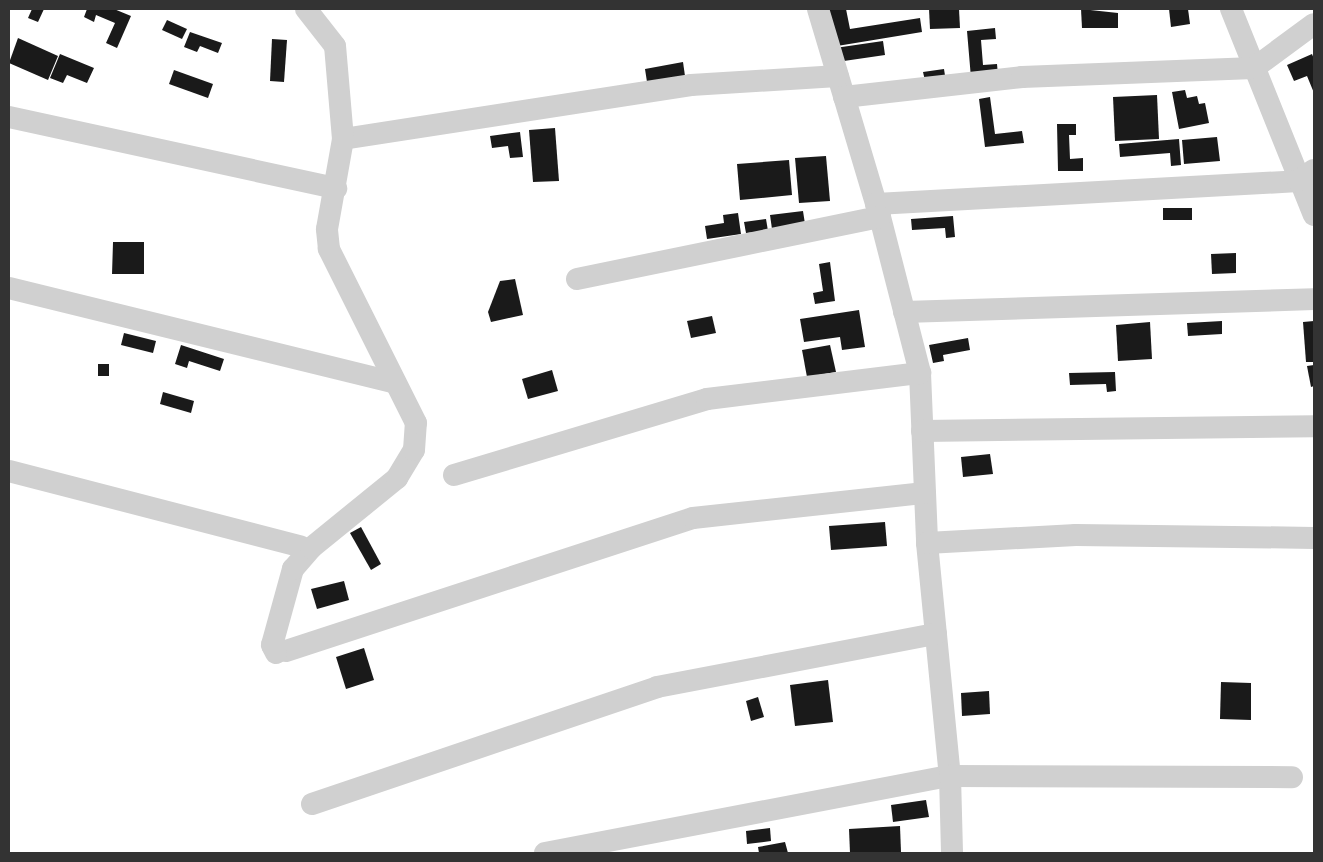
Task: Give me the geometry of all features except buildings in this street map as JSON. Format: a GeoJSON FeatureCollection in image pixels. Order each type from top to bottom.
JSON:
{"type":"FeatureCollection","features":[{"type":"Feature","properties":{"kind":"street"},"geometry":{"type":"LineString","coordinates":[[307,9],[335,46],[344,139],[327,229],[329,249],[416,423],[414,450],[397,478],[311,548],[293,569],[272,645],[281,652],[693,518],[925,493]]}},
{"type":"Feature","properties":{"kind":"street"},"geometry":{"type":"LineString","coordinates":[[818,9],[878,211],[920,373],[927,543],[950,776],[952,853]]}},
{"type":"Feature","properties":{"kind":"street"},"geometry":{"type":"LineString","coordinates":[[1231,9],[1254,68],[1306,175],[1314,215]]}},
{"type":"Feature","properties":{"kind":"street"},"geometry":{"type":"LineString","coordinates":[[844,97],[1022,77],[1254,68],[1314,24]]}},
{"type":"Feature","properties":{"kind":"street"},"geometry":{"type":"LineString","coordinates":[[344,139],[691,84],[838,76]]}},
{"type":"Feature","properties":{"kind":"street"},"geometry":{"type":"LineString","coordinates":[[9,117],[336,188]]}},
{"type":"Feature","properties":{"kind":"street"},"geometry":{"type":"LineString","coordinates":[[577,279],[878,211],[1306,175]]}},
{"type":"Feature","properties":{"kind":"street"},"geometry":{"type":"LineString","coordinates":[[9,288],[396,383]]}},
{"type":"Feature","properties":{"kind":"street"},"geometry":{"type":"LineString","coordinates":[[904,312],[1314,299]]}},
{"type":"Feature","properties":{"kind":"street"},"geometry":{"type":"LineString","coordinates":[[454,475],[707,399],[920,373]]}},
{"type":"Feature","properties":{"kind":"street"},"geometry":{"type":"LineString","coordinates":[[922,431],[1314,426]]}},
{"type":"Feature","properties":{"kind":"street"},"geometry":{"type":"LineString","coordinates":[[9,471],[300,546]]}},
{"type":"Feature","properties":{"kind":"street"},"geometry":{"type":"LineString","coordinates":[[927,543],[1076,535],[1314,538]]}},
{"type":"Feature","properties":{"kind":"street"},"geometry":{"type":"LineString","coordinates":[[312,804],[657,686],[936,634]]}},
{"type":"Feature","properties":{"kind":"street"},"geometry":{"type":"LineString","coordinates":[[544,853],[950,776],[1292,777]]}}]}
